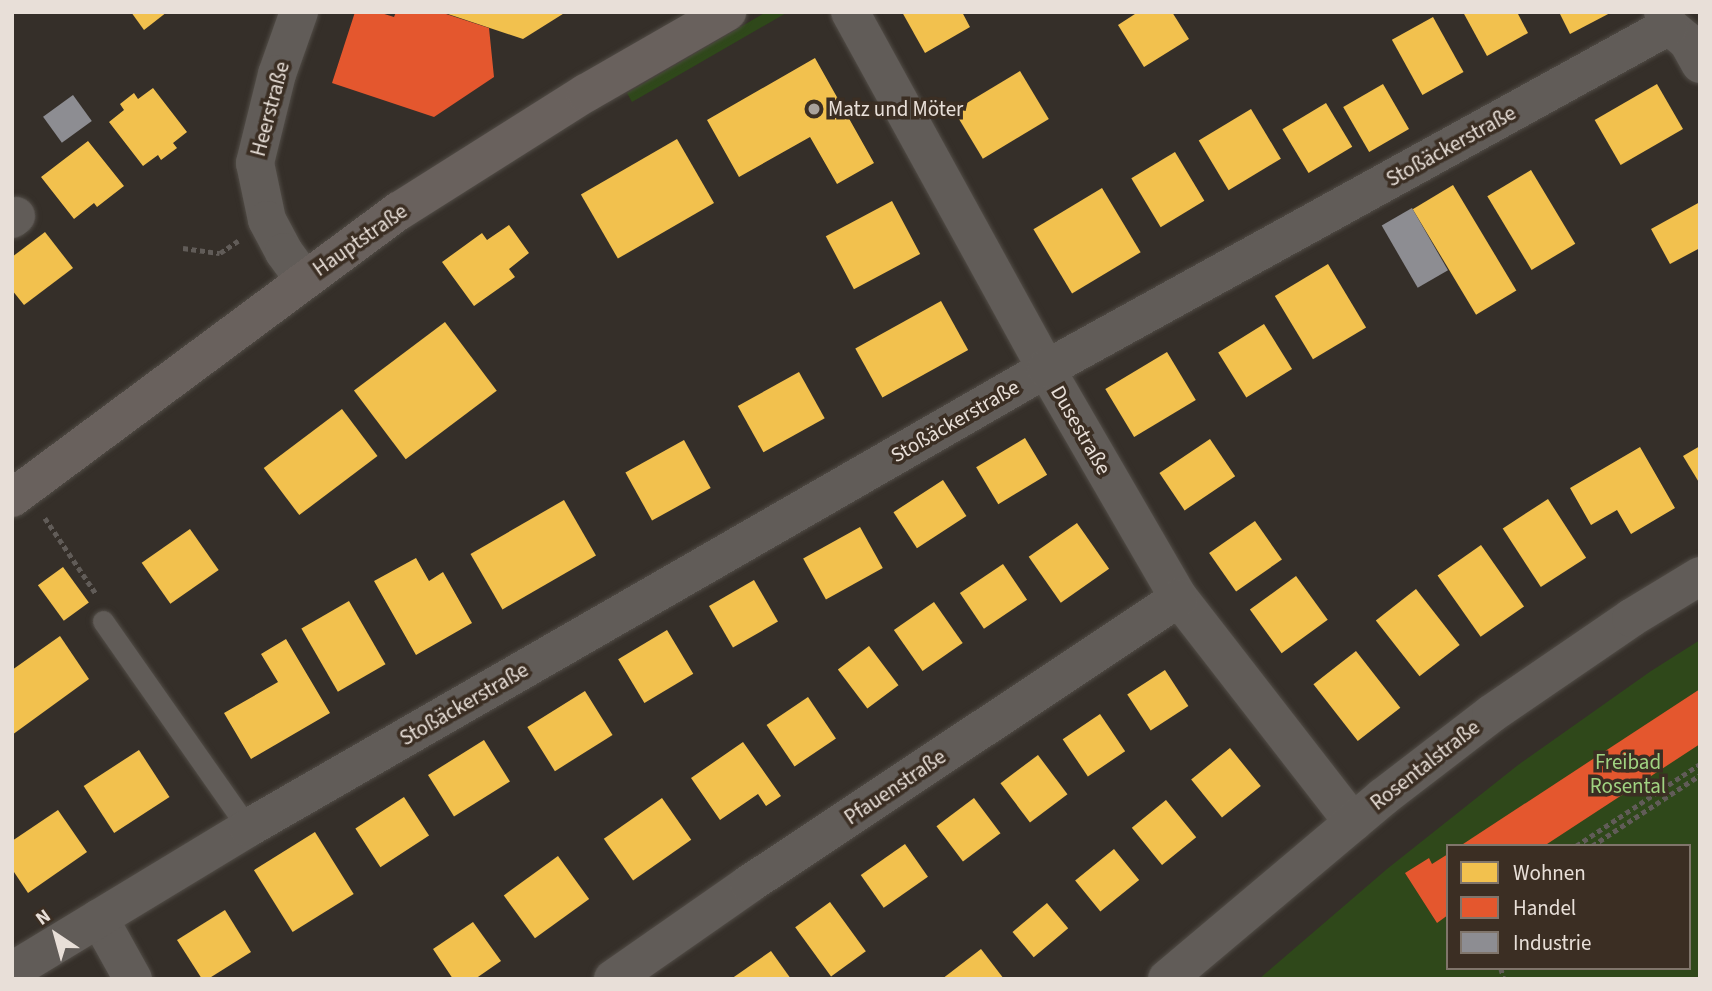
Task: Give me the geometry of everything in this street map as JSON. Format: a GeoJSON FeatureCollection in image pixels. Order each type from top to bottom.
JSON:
{"type":"FeatureCollection","features":[{"type":"Feature","properties":{"kind":"main road","name":"Hauptstraße"},"geometry":{"type":"LineString","coordinates":[[18,493],[304,280],[443,182],[727,12]]}},
{"type":"Feature","properties":{"kind":"street","name":"Heerstraße"},"geometry":{"type":"LineString","coordinates":[[299,12],[277,74],[255,163],[267,220],[284,252],[304,280]]}},
{"type":"Feature","properties":{"kind":"street","name":"Dusestraße"},"geometry":{"type":"LineString","coordinates":[[850,12],[1046,369],[1179,598],[1353,822]]}},
{"type":"Feature","properties":{"kind":"street","name":"Stoßäckerstraße"},"geometry":{"type":"LineString","coordinates":[[12,971],[248,828],[1046,369],[1684,36]]}},
{"type":"Feature","properties":{"kind":"street","name":"Rosentalstraße"},"geometry":{"type":"LineString","coordinates":[[1167,979],[1353,822],[1491,714],[1608,633],[1700,576]]}},
{"type":"Feature","properties":{"kind":"street","name":"Pfauenstraße"},"geometry":{"type":"LineString","coordinates":[[613,979],[749,884],[1179,598]]}},
{"type":"Feature","properties":{"kind":"street"},"geometry":{"type":"LineString","coordinates":[[99,918],[133,979]]}},
{"type":"Feature","properties":{"kind":"lane"},"geometry":{"type":"LineString","coordinates":[[103,621],[248,828]]}},
{"type":"Feature","properties":{"kind":"path"},"geometry":{"type":"LineString","coordinates":[[183,248],[220,253],[267,220]]}},
{"type":"Feature","properties":{"kind":"path"},"geometry":{"type":"LineString","coordinates":[[18,493],[97,595],[103,621]]}},
{"type":"Feature","properties":{"kind":"path"},"geometry":{"type":"LineString","coordinates":[[1579,844],[1700,764]]}},
{"type":"Feature","properties":{"kind":"path"},"geometry":{"type":"LineString","coordinates":[[1595,844],[1700,775]]}},
{"type":"Feature","properties":{"kind":"green space"},"geometry":{"type":"Polygon","coordinates":[[[766,12],[788,12],[632,102],[627,93],[766,12]]]}},
{"type":"Feature","properties":{"kind":"green space","name":"Freibad Rosental"},"geometry":{"type":"Polygon","coordinates":[[[1700,640],[1700,979],[1259,979],[1387,869],[1518,765],[1651,671],[1700,640]]]}},
{"type":"Feature","properties":{"kind":"building: Wohnen"},"geometry":{"type":"Polygon","coordinates":[[[131,12],[167,12],[144,30],[131,12]]]}},
{"type":"Feature","properties":{"kind":"building: Wohnen"},"geometry":{"type":"Polygon","coordinates":[[[442,12],[566,12],[523,39],[442,12]]]}},
{"type":"Feature","properties":{"kind":"building: Wohnen"},"geometry":{"type":"Polygon","coordinates":[[[902,12],[962,12],[970,27],[925,53],[902,12]]]}},
{"type":"Feature","properties":{"kind":"building: Wohnen"},"geometry":{"type":"Polygon","coordinates":[[[1138,12],[1172,12],[1189,39],[1144,67],[1118,25],[1138,12]]]}},
{"type":"Feature","properties":{"kind":"building: Wohnen"},"geometry":{"type":"Polygon","coordinates":[[[1463,12],[1517,12],[1528,33],[1487,56],[1463,12]]]}},
{"type":"Feature","properties":{"kind":"building: Wohnen"},"geometry":{"type":"Polygon","coordinates":[[[1559,12],[1612,12],[1570,34],[1559,12]]]}},
{"type":"Feature","properties":{"kind":"building: Wohnen"},"geometry":{"type":"Polygon","coordinates":[[[1433,17],[1464,72],[1422,95],[1392,40],[1433,17]]]}},
{"type":"Feature","properties":{"kind":"building: Wohnen"},"geometry":{"type":"Polygon","coordinates":[[[815,58],[874,163],[837,184],[810,137],[739,177],[707,120],[815,58]]]}},
{"type":"Feature","properties":{"kind":"building: Wohnen"},"geometry":{"type":"Polygon","coordinates":[[[1020,71],[1049,119],[983,159],[954,111],[1020,71]]]}},
{"type":"Feature","properties":{"kind":"building: Wohnen"},"geometry":{"type":"Polygon","coordinates":[[[1383,84],[1409,129],[1369,152],[1343,107],[1383,84]]]}},
{"type":"Feature","properties":{"kind":"building: Wohnen"},"geometry":{"type":"Polygon","coordinates":[[[1657,84],[1683,129],[1621,165],[1595,120],[1657,84]]]}},
{"type":"Feature","properties":{"kind":"building: Wohnen"},"geometry":{"type":"Polygon","coordinates":[[[153,88],[187,132],[173,143],[177,148],[161,160],[158,155],[143,166],[109,122],[124,110],[120,104],[134,93],[138,99],[153,88]]]}},
{"type":"Feature","properties":{"kind":"building: Wohnen"},"geometry":{"type":"Polygon","coordinates":[[[1326,103],[1352,147],[1309,173],[1282,129],[1326,103]]]}},
{"type":"Feature","properties":{"kind":"building: Wohnen"},"geometry":{"type":"Polygon","coordinates":[[[1251,109],[1281,159],[1229,190],[1199,140],[1251,109]]]}},
{"type":"Feature","properties":{"kind":"building: Wohnen"},"geometry":{"type":"Polygon","coordinates":[[[677,139],[714,203],[618,259],[581,194],[677,139]]]}},
{"type":"Feature","properties":{"kind":"building: Wohnen"},"geometry":{"type":"Polygon","coordinates":[[[88,141],[124,186],[97,207],[94,203],[74,219],[41,177],[88,141]]]}},
{"type":"Feature","properties":{"kind":"building: Wohnen"},"geometry":{"type":"Polygon","coordinates":[[[1175,152],[1204,201],[1161,227],[1131,178],[1175,152]]]}},
{"type":"Feature","properties":{"kind":"building: Wohnen"},"geometry":{"type":"Polygon","coordinates":[[[1531,170],[1575,244],[1532,270],[1487,196],[1531,170]]]}},
{"type":"Feature","properties":{"kind":"building: Wohnen"},"geometry":{"type":"Polygon","coordinates":[[[1453,185],[1516,290],[1476,315],[1413,209],[1453,185]]]}},
{"type":"Feature","properties":{"kind":"building: Wohnen"},"geometry":{"type":"Polygon","coordinates":[[[1102,188],[1141,252],[1072,293],[1033,229],[1102,188]]]}},
{"type":"Feature","properties":{"kind":"building: Wohnen"},"geometry":{"type":"Polygon","coordinates":[[[892,201],[920,254],[854,289],[826,236],[892,201]]]}},
{"type":"Feature","properties":{"kind":"building: Wohnen"},"geometry":{"type":"Polygon","coordinates":[[[1700,202],[1700,248],[1670,264],[1651,229],[1700,202]]]}},
{"type":"Feature","properties":{"kind":"building: Wohnen"},"geometry":{"type":"Polygon","coordinates":[[[509,225],[529,253],[509,269],[515,277],[474,306],[442,262],[482,233],[487,240],[509,225]]]}},
{"type":"Feature","properties":{"kind":"building: Wohnen"},"geometry":{"type":"Polygon","coordinates":[[[45,232],[73,268],[24,305],[12,290],[12,257],[45,232]]]}},
{"type":"Feature","properties":{"kind":"building: Wohnen"},"geometry":{"type":"Polygon","coordinates":[[[1328,264],[1366,327],[1313,359],[1275,296],[1328,264]]]}},
{"type":"Feature","properties":{"kind":"building: Wohnen"},"geometry":{"type":"Polygon","coordinates":[[[941,301],[968,350],[882,397],[855,349],[941,301]]]}},
{"type":"Feature","properties":{"kind":"building: Wohnen"},"geometry":{"type":"Polygon","coordinates":[[[445,322],[497,391],[406,459],[354,391],[445,322]]]}},
{"type":"Feature","properties":{"kind":"building: Wohnen"},"geometry":{"type":"Polygon","coordinates":[[[1264,324],[1292,369],[1246,398],[1218,353],[1264,324]]]}},
{"type":"Feature","properties":{"kind":"building: Wohnen"},"geometry":{"type":"Polygon","coordinates":[[[1167,352],[1196,400],[1134,437],[1105,389],[1167,352]]]}},
{"type":"Feature","properties":{"kind":"building: Wohnen"},"geometry":{"type":"Polygon","coordinates":[[[799,372],[825,418],[763,452],[738,406],[799,372]]]}},
{"type":"Feature","properties":{"kind":"building: Wohnen"},"geometry":{"type":"Polygon","coordinates":[[[342,409],[378,456],[299,515],[264,468],[342,409]]]}},
{"type":"Feature","properties":{"kind":"building: Wohnen"},"geometry":{"type":"Polygon","coordinates":[[[1025,438],[1047,475],[998,504],[976,467],[1025,438]]]}},
{"type":"Feature","properties":{"kind":"building: Wohnen"},"geometry":{"type":"Polygon","coordinates":[[[1210,439],[1235,476],[1185,510],[1159,473],[1210,439]]]}},
{"type":"Feature","properties":{"kind":"building: Wohnen"},"geometry":{"type":"Polygon","coordinates":[[[684,440],[711,488],[652,521],[625,472],[684,440]]]}},
{"type":"Feature","properties":{"kind":"building: Wohnen"},"geometry":{"type":"Polygon","coordinates":[[[1700,446],[1700,484],[1683,456],[1700,446]]]}},
{"type":"Feature","properties":{"kind":"building: Wohnen"},"geometry":{"type":"Polygon","coordinates":[[[1640,447],[1675,508],[1631,534],[1617,510],[1591,525],[1570,488],[1640,447]]]}},
{"type":"Feature","properties":{"kind":"building: Wohnen"},"geometry":{"type":"Polygon","coordinates":[[[943,480],[966,516],[917,548],[894,512],[943,480]]]}},
{"type":"Feature","properties":{"kind":"building: Wohnen"},"geometry":{"type":"Polygon","coordinates":[[[1548,499],[1586,558],[1541,587],[1503,528],[1548,499]]]}},
{"type":"Feature","properties":{"kind":"building: Wohnen"},"geometry":{"type":"Polygon","coordinates":[[[564,500],[596,555],[502,609],[470,554],[564,500]]]}},
{"type":"Feature","properties":{"kind":"building: Wohnen"},"geometry":{"type":"Polygon","coordinates":[[[1255,521],[1282,560],[1236,592],[1209,553],[1255,521]]]}},
{"type":"Feature","properties":{"kind":"building: Wohnen"},"geometry":{"type":"Polygon","coordinates":[[[1077,523],[1109,569],[1061,603],[1029,557],[1077,523]]]}},
{"type":"Feature","properties":{"kind":"building: Wohnen"},"geometry":{"type":"Polygon","coordinates":[[[860,527],[883,568],[826,600],[803,559],[860,527]]]}},
{"type":"Feature","properties":{"kind":"building: Wohnen"},"geometry":{"type":"Polygon","coordinates":[[[190,529],[219,570],[170,604],[142,563],[190,529]]]}},
{"type":"Feature","properties":{"kind":"building: Wohnen"},"geometry":{"type":"Polygon","coordinates":[[[1481,545],[1524,606],[1481,637],[1438,575],[1481,545]]]}},
{"type":"Feature","properties":{"kind":"building: Wohnen"},"geometry":{"type":"Polygon","coordinates":[[[416,558],[429,581],[443,572],[472,623],[416,655],[374,581],[416,558]]]}},
{"type":"Feature","properties":{"kind":"building: Wohnen"},"geometry":{"type":"Polygon","coordinates":[[[1003,564],[1027,600],[984,629],[960,593],[1003,564]]]}},
{"type":"Feature","properties":{"kind":"building: Wohnen"},"geometry":{"type":"Polygon","coordinates":[[[63,567],[89,603],[64,621],[38,585],[63,567]]]}},
{"type":"Feature","properties":{"kind":"building: Wohnen"},"geometry":{"type":"Polygon","coordinates":[[[1296,576],[1328,620],[1282,653],[1250,610],[1296,576]]]}},
{"type":"Feature","properties":{"kind":"building: Wohnen"},"geometry":{"type":"Polygon","coordinates":[[[754,580],[778,622],[733,648],[709,606],[754,580]]]}},
{"type":"Feature","properties":{"kind":"building: Wohnen"},"geometry":{"type":"Polygon","coordinates":[[[1416,589],[1460,645],[1420,676],[1376,620],[1416,589]]]}},
{"type":"Feature","properties":{"kind":"building: Wohnen"},"geometry":{"type":"Polygon","coordinates":[[[349,601],[386,664],[338,692],[301,628],[349,601]]]}},
{"type":"Feature","properties":{"kind":"building: Wohnen"},"geometry":{"type":"Polygon","coordinates":[[[934,602],[963,643],[923,671],[894,630],[934,602]]]}},
{"type":"Feature","properties":{"kind":"building: Wohnen"},"geometry":{"type":"Polygon","coordinates":[[[667,630],[693,674],[644,703],[618,659],[667,630]]]}},
{"type":"Feature","properties":{"kind":"building: Wohnen"},"geometry":{"type":"Polygon","coordinates":[[[60,636],[89,679],[12,735],[12,670],[60,636]]]}},
{"type":"Feature","properties":{"kind":"building: Wohnen"},"geometry":{"type":"Polygon","coordinates":[[[286,639],[330,713],[251,759],[224,713],[278,682],[261,654],[286,639]]]}},
{"type":"Feature","properties":{"kind":"building: Wohnen"},"geometry":{"type":"Polygon","coordinates":[[[869,646],[898,685],[867,709],[838,669],[869,646]]]}},
{"type":"Feature","properties":{"kind":"building: Wohnen"},"geometry":{"type":"Polygon","coordinates":[[[1356,651],[1400,708],[1358,741],[1313,684],[1356,651]]]}},
{"type":"Feature","properties":{"kind":"building: Wohnen"},"geometry":{"type":"Polygon","coordinates":[[[1165,670],[1188,706],[1151,731],[1127,695],[1165,670]]]}},
{"type":"Feature","properties":{"kind":"building: Wohnen"},"geometry":{"type":"Polygon","coordinates":[[[585,691],[613,735],[555,771],[527,727],[585,691]]]}},
{"type":"Feature","properties":{"kind":"building: Wohnen"},"geometry":{"type":"Polygon","coordinates":[[[808,697],[836,738],[795,766],[767,725],[808,697]]]}},
{"type":"Feature","properties":{"kind":"building: Wohnen"},"geometry":{"type":"Polygon","coordinates":[[[1100,714],[1125,751],[1088,776],[1063,739],[1100,714]]]}},
{"type":"Feature","properties":{"kind":"building: Wohnen"},"geometry":{"type":"Polygon","coordinates":[[[484,740],[510,782],[454,817],[428,775],[484,740]]]}},
{"type":"Feature","properties":{"kind":"building: Wohnen"},"geometry":{"type":"Polygon","coordinates":[[[743,742],[781,796],[766,806],[758,794],[720,820],[691,778],[743,742]]]}},
{"type":"Feature","properties":{"kind":"building: Wohnen"},"geometry":{"type":"Polygon","coordinates":[[[1230,748],[1261,786],[1222,818],[1191,779],[1230,748]]]}},
{"type":"Feature","properties":{"kind":"building: Wohnen"},"geometry":{"type":"Polygon","coordinates":[[[139,750],[169,797],[114,833],[84,786],[139,750]]]}},
{"type":"Feature","properties":{"kind":"building: Wohnen"},"geometry":{"type":"Polygon","coordinates":[[[1038,755],[1067,794],[1030,822],[1000,783],[1038,755]]]}},
{"type":"Feature","properties":{"kind":"building: Wohnen"},"geometry":{"type":"Polygon","coordinates":[[[404,797],[429,836],[380,867],[355,829],[404,797]]]}},
{"type":"Feature","properties":{"kind":"building: Wohnen"},"geometry":{"type":"Polygon","coordinates":[[[662,798],[691,840],[633,881],[604,839],[662,798]]]}},
{"type":"Feature","properties":{"kind":"building: Wohnen"},"geometry":{"type":"Polygon","coordinates":[[[974,798],[1000,833],[963,861],[936,826],[974,798]]]}},
{"type":"Feature","properties":{"kind":"building: Wohnen"},"geometry":{"type":"Polygon","coordinates":[[[1166,800],[1196,837],[1162,865],[1132,828],[1166,800]]]}},
{"type":"Feature","properties":{"kind":"building: Wohnen"},"geometry":{"type":"Polygon","coordinates":[[[58,810],[87,852],[28,893],[12,869],[12,841],[58,810]]]}},
{"type":"Feature","properties":{"kind":"building: Wohnen"},"geometry":{"type":"Polygon","coordinates":[[[315,832],[354,894],[293,932],[254,870],[315,832]]]}},
{"type":"Feature","properties":{"kind":"building: Wohnen"},"geometry":{"type":"Polygon","coordinates":[[[905,844],[928,877],[884,908],[861,875],[905,844]]]}},
{"type":"Feature","properties":{"kind":"building: Wohnen"},"geometry":{"type":"Polygon","coordinates":[[[1114,849],[1139,880],[1100,912],[1075,880],[1114,849]]]}},
{"type":"Feature","properties":{"kind":"building: Wohnen"},"geometry":{"type":"Polygon","coordinates":[[[558,856],[589,899],[535,938],[504,895],[558,856]]]}},
{"type":"Feature","properties":{"kind":"building: Wohnen"},"geometry":{"type":"Polygon","coordinates":[[[830,902],[866,951],[831,977],[795,927],[830,902]]]}},
{"type":"Feature","properties":{"kind":"building: Wohnen"},"geometry":{"type":"Polygon","coordinates":[[[1047,903],[1068,928],[1034,957],[1013,932],[1047,903]]]}},
{"type":"Feature","properties":{"kind":"building: Wohnen"},"geometry":{"type":"Polygon","coordinates":[[[225,910],[251,952],[208,979],[202,979],[177,940],[225,910]]]}},
{"type":"Feature","properties":{"kind":"building: Wohnen"},"geometry":{"type":"Polygon","coordinates":[[[473,922],[501,961],[475,979],[453,979],[433,949],[473,922]]]}},
{"type":"Feature","properties":{"kind":"building: Wohnen"},"geometry":{"type":"Polygon","coordinates":[[[981,949],[1004,979],[942,979],[981,949]]]}},
{"type":"Feature","properties":{"kind":"building: Wohnen"},"geometry":{"type":"Polygon","coordinates":[[[771,951],[791,979],[731,979],[771,951]]]}},
{"type":"Feature","properties":{"kind":"building: Handel"},"geometry":{"type":"Polygon","coordinates":[[[355,12],[378,12],[394,17],[396,12],[440,12],[489,28],[494,77],[434,117],[332,83],[355,12]]]}},
{"type":"Feature","properties":{"kind":"building: Handel"},"geometry":{"type":"Polygon","coordinates":[[[1700,689],[1700,744],[1547,844],[1463,844],[1700,689]]]}},
{"type":"Feature","properties":{"kind":"building: Handel"},"geometry":{"type":"Polygon","coordinates":[[[1446,855],[1446,916],[1437,923],[1405,873],[1429,858],[1432,864],[1446,855]]]}},
{"type":"Feature","properties":{"kind":"building: Industrie"},"geometry":{"type":"Polygon","coordinates":[[[73,95],[92,121],[62,143],[43,117],[73,95]]]}},
{"type":"Feature","properties":{"kind":"building: Industrie"},"geometry":{"type":"Polygon","coordinates":[[[1412,208],[1448,270],[1418,288],[1382,226],[1412,208]]]}},
{"type":"Feature","properties":{"kind":"place","name":"Matz und Möter"},"geometry":{"type":"Point","coordinates":[814,109]}}]}
